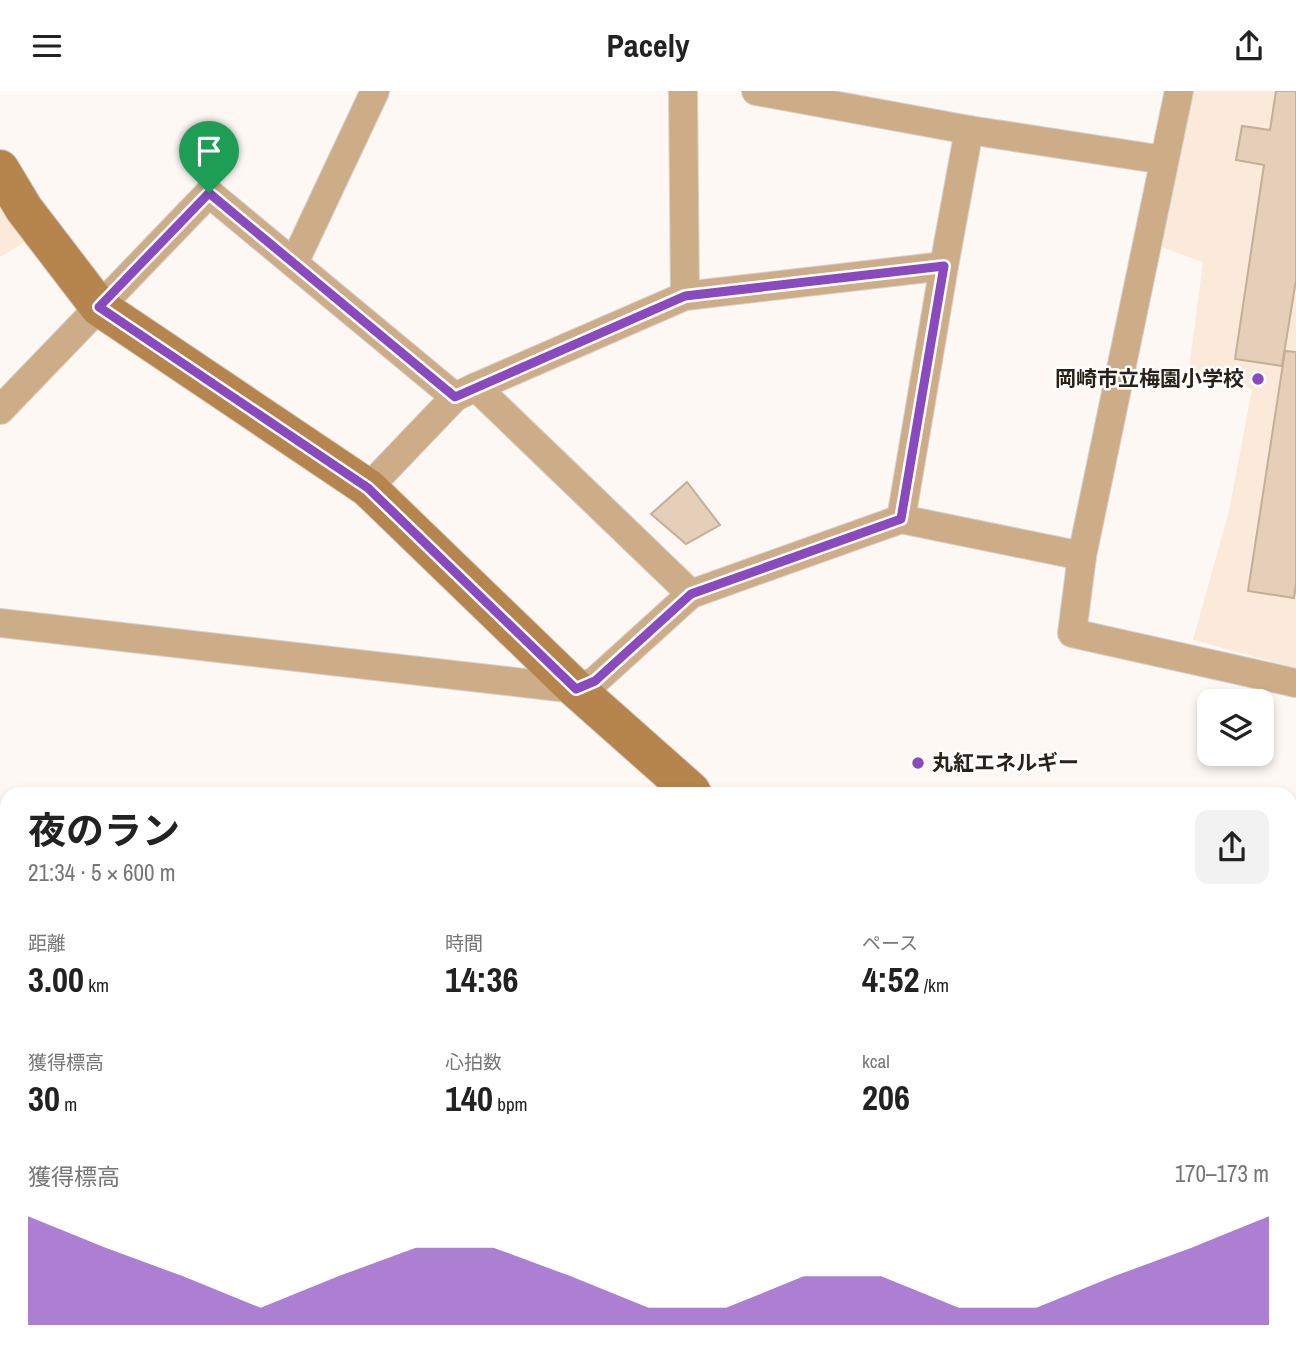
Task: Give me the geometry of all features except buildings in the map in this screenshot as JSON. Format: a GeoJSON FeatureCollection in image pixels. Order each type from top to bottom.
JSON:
{"type":"FeatureCollection","features":[{"type":"Feature","properties":{"kind":"main road"},"geometry":{"type":"LineString","coordinates":[[0,169],[24,209],[99,307],[368,488],[576,689],[686,787]]}},
{"type":"Feature","properties":{"kind":"street"},"geometry":{"type":"LineString","coordinates":[[294,263],[375,91]]}},
{"type":"Feature","properties":{"kind":"street"},"geometry":{"type":"LineString","coordinates":[[683,91],[685,296]]}},
{"type":"Feature","properties":{"kind":"street"},"geometry":{"type":"LineString","coordinates":[[756,91],[969,130],[1164,160]]}},
{"type":"Feature","properties":{"kind":"street"},"geometry":{"type":"LineString","coordinates":[[1179,91],[1082,556],[1072,633],[1296,683]]}},
{"type":"Feature","properties":{"kind":"street"},"geometry":{"type":"LineString","coordinates":[[901,519],[969,130]]}},
{"type":"Feature","properties":{"kind":"street"},"geometry":{"type":"LineString","coordinates":[[0,410],[209,193],[294,263],[466,392],[691,594]]}},
{"type":"Feature","properties":{"kind":"street"},"geometry":{"type":"LineString","coordinates":[[368,488],[466,392],[685,296],[944,266]]}},
{"type":"Feature","properties":{"kind":"street"},"geometry":{"type":"LineString","coordinates":[[0,623],[576,689],[595,681],[691,594],[901,519],[1082,556]]}},
{"type":"Feature","properties":{"kind":"shaded area","name":"岡崎市立梅園小学校"},"geometry":{"type":"Polygon","coordinates":[[[1187,91],[1296,91],[1296,668],[1193,640],[1229,511],[1252,389],[1189,369],[1203,262],[1156,245],[1187,91]]]}},
{"type":"Feature","properties":{"kind":"shaded area"},"geometry":{"type":"Polygon","coordinates":[[[0,190],[30,239],[0,257],[0,190]]]}},
{"type":"Feature","properties":{"kind":"place","name":"岡崎市立梅園小学校"},"geometry":{"type":"Point","coordinates":[1258,379]}},
{"type":"Feature","properties":{"kind":"place","name":"丸紅エネルギー"},"geometry":{"type":"Point","coordinates":[918,763]}},
{"type":"Feature","properties":{"kind":"route"},"geometry":{"type":"LineString","coordinates":[[209,193],[455,397],[685,296],[944,266],[901,519],[691,594],[595,681],[576,689],[368,488],[99,307],[209,193]]}}]}
